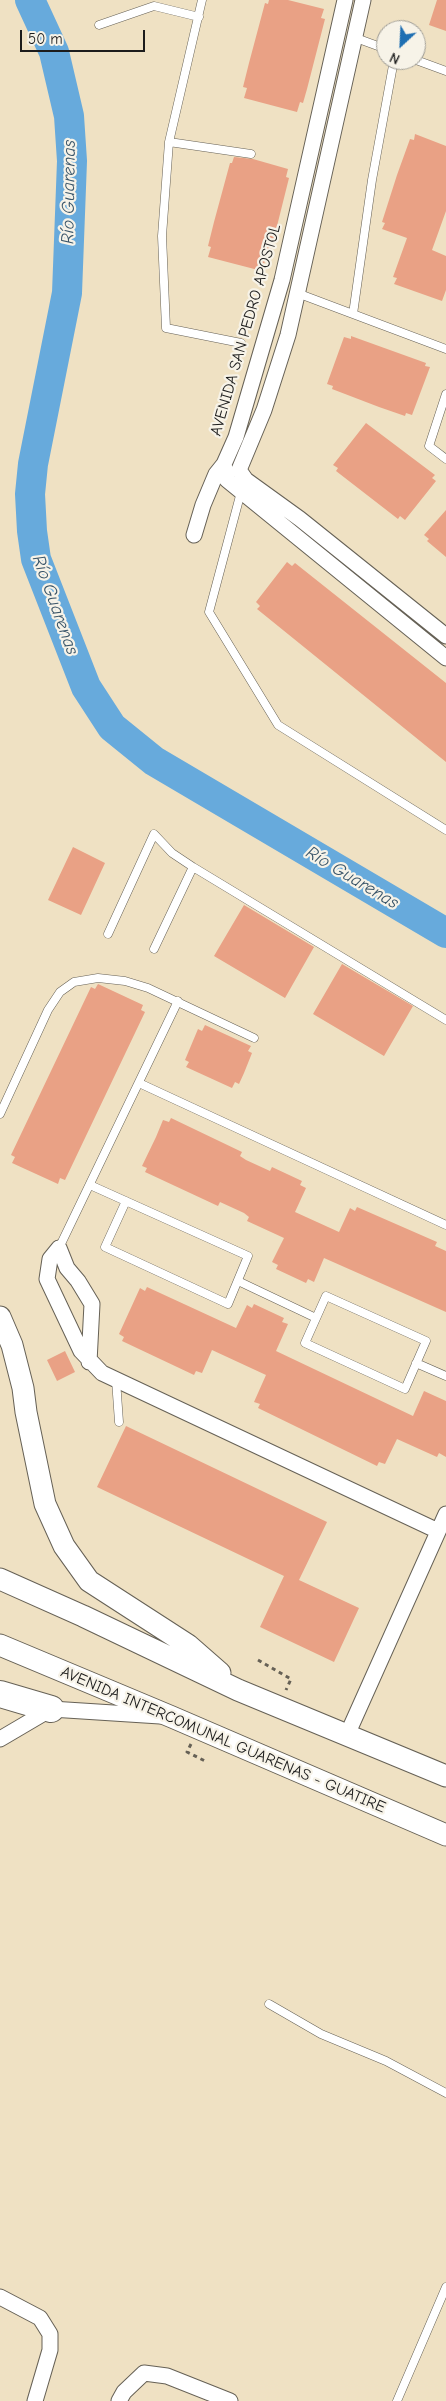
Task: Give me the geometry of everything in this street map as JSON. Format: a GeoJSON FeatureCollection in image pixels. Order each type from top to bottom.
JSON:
{"type":"FeatureCollection","features":[{"type":"Feature","properties":{"kind":"highway"},"geometry":{"type":"LineString","coordinates":[[0,1694],[51,1709]]}},
{"type":"Feature","properties":{"kind":"main road"},"geometry":{"type":"LineString","coordinates":[[0,1317],[12,1345],[23,1388],[26,1412],[45,1504],[53,1526],[75,1565],[89,1581],[188,1645],[238,1690]]}},
{"type":"Feature","properties":{"kind":"main road"},"geometry":{"type":"LineString","coordinates":[[0,1579],[83,1616],[238,1690],[446,1776]]}},
{"type":"Feature","properties":{"kind":"main road","name":"AVENIDA INTERCOMUNAL GUARENAS - GUATIRE"},"geometry":{"type":"LineString","coordinates":[[0,1646],[172,1717],[446,1835]]}},
{"type":"Feature","properties":{"kind":"street","name":"AVENIDA SAN PEDRO APOSTOL"},"geometry":{"type":"LineString","coordinates":[[194,536],[203,505],[216,474],[224,464],[236,437],[282,280],[345,0]]}},
{"type":"Feature","properties":{"kind":"street"},"geometry":{"type":"LineString","coordinates":[[363,0],[288,335],[264,410],[239,470],[243,486],[446,658]]}},
{"type":"Feature","properties":{"kind":"street"},"geometry":{"type":"LineString","coordinates":[[224,464],[227,480],[243,486],[300,519],[446,636]]}},
{"type":"Feature","properties":{"kind":"street"},"geometry":{"type":"LineString","coordinates":[[90,1362],[92,1304],[78,1281],[67,1268],[59,1248],[50,1259],[47,1279],[74,1339],[90,1362],[102,1373],[438,1531]]}},
{"type":"Feature","properties":{"kind":"street"},"geometry":{"type":"LineString","coordinates":[[347,1735],[446,1514]]}},
{"type":"Feature","properties":{"kind":"street"},"geometry":{"type":"LineString","coordinates":[[0,1739],[51,1709],[172,1717]]}},
{"type":"Feature","properties":{"kind":"street"},"geometry":{"type":"LineString","coordinates":[[0,2297],[40,2318],[50,2334],[50,2350],[34,2401]]}},
{"type":"Feature","properties":{"kind":"street"},"geometry":{"type":"LineString","coordinates":[[120,2401],[124,2392],[144,2373],[167,2376],[230,2401]]}},
{"type":"Feature","properties":{"kind":"lane"},"geometry":{"type":"LineString","coordinates":[[202,0],[169,142],[162,236],[166,328],[241,343]]}},
{"type":"Feature","properties":{"kind":"lane"},"geometry":{"type":"LineString","coordinates":[[99,25],[154,6],[198,17]]}},
{"type":"Feature","properties":{"kind":"lane"},"geometry":{"type":"LineString","coordinates":[[356,38],[376,45]]}},
{"type":"Feature","properties":{"kind":"lane"},"geometry":{"type":"LineString","coordinates":[[426,64],[446,71]]}},
{"type":"Feature","properties":{"kind":"lane"},"geometry":{"type":"LineString","coordinates":[[352,314],[372,180],[392,70]]}},
{"type":"Feature","properties":{"kind":"lane"},"geometry":{"type":"LineString","coordinates":[[169,142],[251,154]]}},
{"type":"Feature","properties":{"kind":"lane"},"geometry":{"type":"LineString","coordinates":[[297,293],[446,349]]}},
{"type":"Feature","properties":{"kind":"lane"},"geometry":{"type":"LineString","coordinates":[[446,394],[429,446],[446,459]]}},
{"type":"Feature","properties":{"kind":"lane"},"geometry":{"type":"LineString","coordinates":[[243,486],[209,612],[278,724],[446,830]]}},
{"type":"Feature","properties":{"kind":"lane"},"geometry":{"type":"LineString","coordinates":[[108,934],[154,834],[172,853],[193,867],[446,1020]]}},
{"type":"Feature","properties":{"kind":"lane"},"geometry":{"type":"LineString","coordinates":[[154,949],[193,867]]}},
{"type":"Feature","properties":{"kind":"lane"},"geometry":{"type":"LineString","coordinates":[[0,1114],[48,1010],[60,992],[74,982],[98,978],[125,982],[178,1001],[254,1038]]}},
{"type":"Feature","properties":{"kind":"lane"},"geometry":{"type":"LineString","coordinates":[[59,1248],[178,1001]]}},
{"type":"Feature","properties":{"kind":"lane"},"geometry":{"type":"LineString","coordinates":[[139,1083],[446,1225]]}},
{"type":"Feature","properties":{"kind":"lane"},"geometry":{"type":"LineString","coordinates":[[90,1185],[126,1201],[248,1256],[228,1304],[105,1247],[126,1201]]}},
{"type":"Feature","properties":{"kind":"lane"},"geometry":{"type":"LineString","coordinates":[[238,1281],[316,1318]]}},
{"type":"Feature","properties":{"kind":"lane"},"geometry":{"type":"LineString","coordinates":[[326,1296],[426,1341],[405,1389],[305,1343],[316,1318],[326,1296]]}},
{"type":"Feature","properties":{"kind":"lane"},"geometry":{"type":"LineString","coordinates":[[416,1363],[446,1376]]}},
{"type":"Feature","properties":{"kind":"lane"},"geometry":{"type":"LineString","coordinates":[[116,1380],[120,1422]]}},
{"type":"Feature","properties":{"kind":"lane"},"geometry":{"type":"LineString","coordinates":[[269,2004],[321,2034],[386,2062],[446,2093]]}},
{"type":"Feature","properties":{"kind":"lane"},"geometry":{"type":"LineString","coordinates":[[397,2401],[446,2286]]}},
{"type":"Feature","properties":{"kind":"path"},"geometry":{"type":"LineString","coordinates":[[258,1660],[291,1679],[278,1706]]}},
{"type":"Feature","properties":{"kind":"building"},"geometry":{"type":"Polygon","coordinates":[[[269,0],[288,0],[324,9],[321,18],[325,19],[307,89],[303,103],[300,102],[297,112],[244,98],[247,88],[243,87],[249,63],[265,3],[268,4],[269,0]]]}},
{"type":"Feature","properties":{"kind":"building"},"geometry":{"type":"Polygon","coordinates":[[[437,0],[446,0],[446,31],[429,25],[437,0]]]}},
{"type":"Feature","properties":{"kind":"building"},"geometry":{"type":"Polygon","coordinates":[[[415,134],[446,146],[446,211],[432,250],[446,256],[446,290],[442,301],[394,284],[397,278],[393,277],[407,238],[382,229],[385,223],[382,222],[397,175],[410,139],[414,140],[415,134]]]}},
{"type":"Feature","properties":{"kind":"building"},"geometry":{"type":"Polygon","coordinates":[[[234,157],[253,159],[288,169],[286,177],[289,178],[268,262],[265,261],[262,271],[208,257],[211,247],[208,246],[214,222],[230,163],[232,163],[234,157]]]}},
{"type":"Feature","properties":{"kind":"building"},"geometry":{"type":"Polygon","coordinates":[[[351,336],[426,363],[425,366],[430,367],[412,415],[406,413],[405,416],[379,407],[332,389],[333,386],[327,384],[344,337],[351,339],[351,336]]]}},
{"type":"Feature","properties":{"kind":"building"},"geometry":{"type":"Polygon","coordinates":[[[366,423],[435,475],[432,478],[436,481],[405,520],[400,516],[398,519],[336,471],[338,468],[333,465],[366,423]]]}},
{"type":"Feature","properties":{"kind":"building"},"geometry":{"type":"Polygon","coordinates":[[[446,510],[446,557],[427,541],[429,539],[424,535],[446,510]]]}},
{"type":"Feature","properties":{"kind":"building"},"geometry":{"type":"Polygon","coordinates":[[[287,562],[292,566],[295,563],[446,683],[446,762],[257,609],[260,606],[256,602],[287,562]]]}},
{"type":"Feature","properties":{"kind":"building"},"geometry":{"type":"Polygon","coordinates":[[[73,847],[105,863],[81,915],[48,900],[73,847]]]}},
{"type":"Feature","properties":{"kind":"building"},"geometry":{"type":"Polygon","coordinates":[[[244,905],[314,947],[285,998],[214,956],[244,905]]]}},
{"type":"Feature","properties":{"kind":"building"},"geometry":{"type":"Polygon","coordinates":[[[342,964],[413,1006],[384,1056],[313,1014],[342,964]]]}},
{"type":"Feature","properties":{"kind":"building"},"geometry":{"type":"Polygon","coordinates":[[[98,984],[143,1005],[141,1010],[145,1012],[65,1180],[60,1178],[58,1184],[12,1163],[15,1157],[11,1155],[91,987],[95,989],[98,984]]]}},
{"type":"Feature","properties":{"kind":"building"},"geometry":{"type":"Polygon","coordinates":[[[205,1025],[251,1046],[248,1051],[252,1053],[244,1073],[239,1084],[235,1082],[232,1088],[186,1067],[189,1062],[185,1060],[198,1029],[202,1031],[205,1025]]]}},
{"type":"Feature","properties":{"kind":"building"},"geometry":{"type":"Polygon","coordinates":[[[171,1118],[242,1152],[240,1156],[246,1160],[270,1171],[272,1167],[302,1181],[300,1185],[306,1188],[295,1212],[339,1232],[350,1208],[355,1211],[357,1207],[437,1242],[435,1246],[446,1251],[446,1312],[324,1258],[314,1282],[308,1279],[306,1283],[276,1269],[278,1265],[272,1262],[284,1238],[247,1221],[249,1217],[244,1213],[220,1202],[218,1206],[145,1172],[147,1168],[142,1166],[163,1120],[169,1122],[171,1118]]]}},
{"type":"Feature","properties":{"kind":"building"},"geometry":{"type":"Polygon","coordinates":[[[147,1287],[236,1328],[247,1305],[252,1308],[254,1304],[284,1318],[282,1322],[288,1324],[276,1351],[413,1416],[424,1391],[446,1401],[446,1457],[439,1453],[437,1457],[397,1439],[385,1464],[379,1462],[377,1466],[258,1408],[260,1404],[254,1402],[266,1375],[212,1350],[202,1373],[196,1371],[194,1375],[122,1341],[124,1337],[119,1334],[140,1288],[145,1291],[147,1287]]]}},
{"type":"Feature","properties":{"kind":"building"},"geometry":{"type":"Polygon","coordinates":[[[65,1351],[75,1372],[57,1381],[47,1360],[65,1351]]]}},
{"type":"Feature","properties":{"kind":"building"},"geometry":{"type":"Polygon","coordinates":[[[126,1426],[327,1522],[299,1580],[359,1608],[334,1662],[260,1627],[284,1576],[97,1487],[126,1426]]]}},
{"type":"Feature","properties":{"kind":"waterway","name":"Río Guarenas"},"geometry":{"type":"LineString","coordinates":[[30,0],[54,52],[69,116],[72,161],[67,293],[33,464],[30,494],[32,531],[36,559],[86,687],[112,727],[154,761],[446,933]]}}]}
